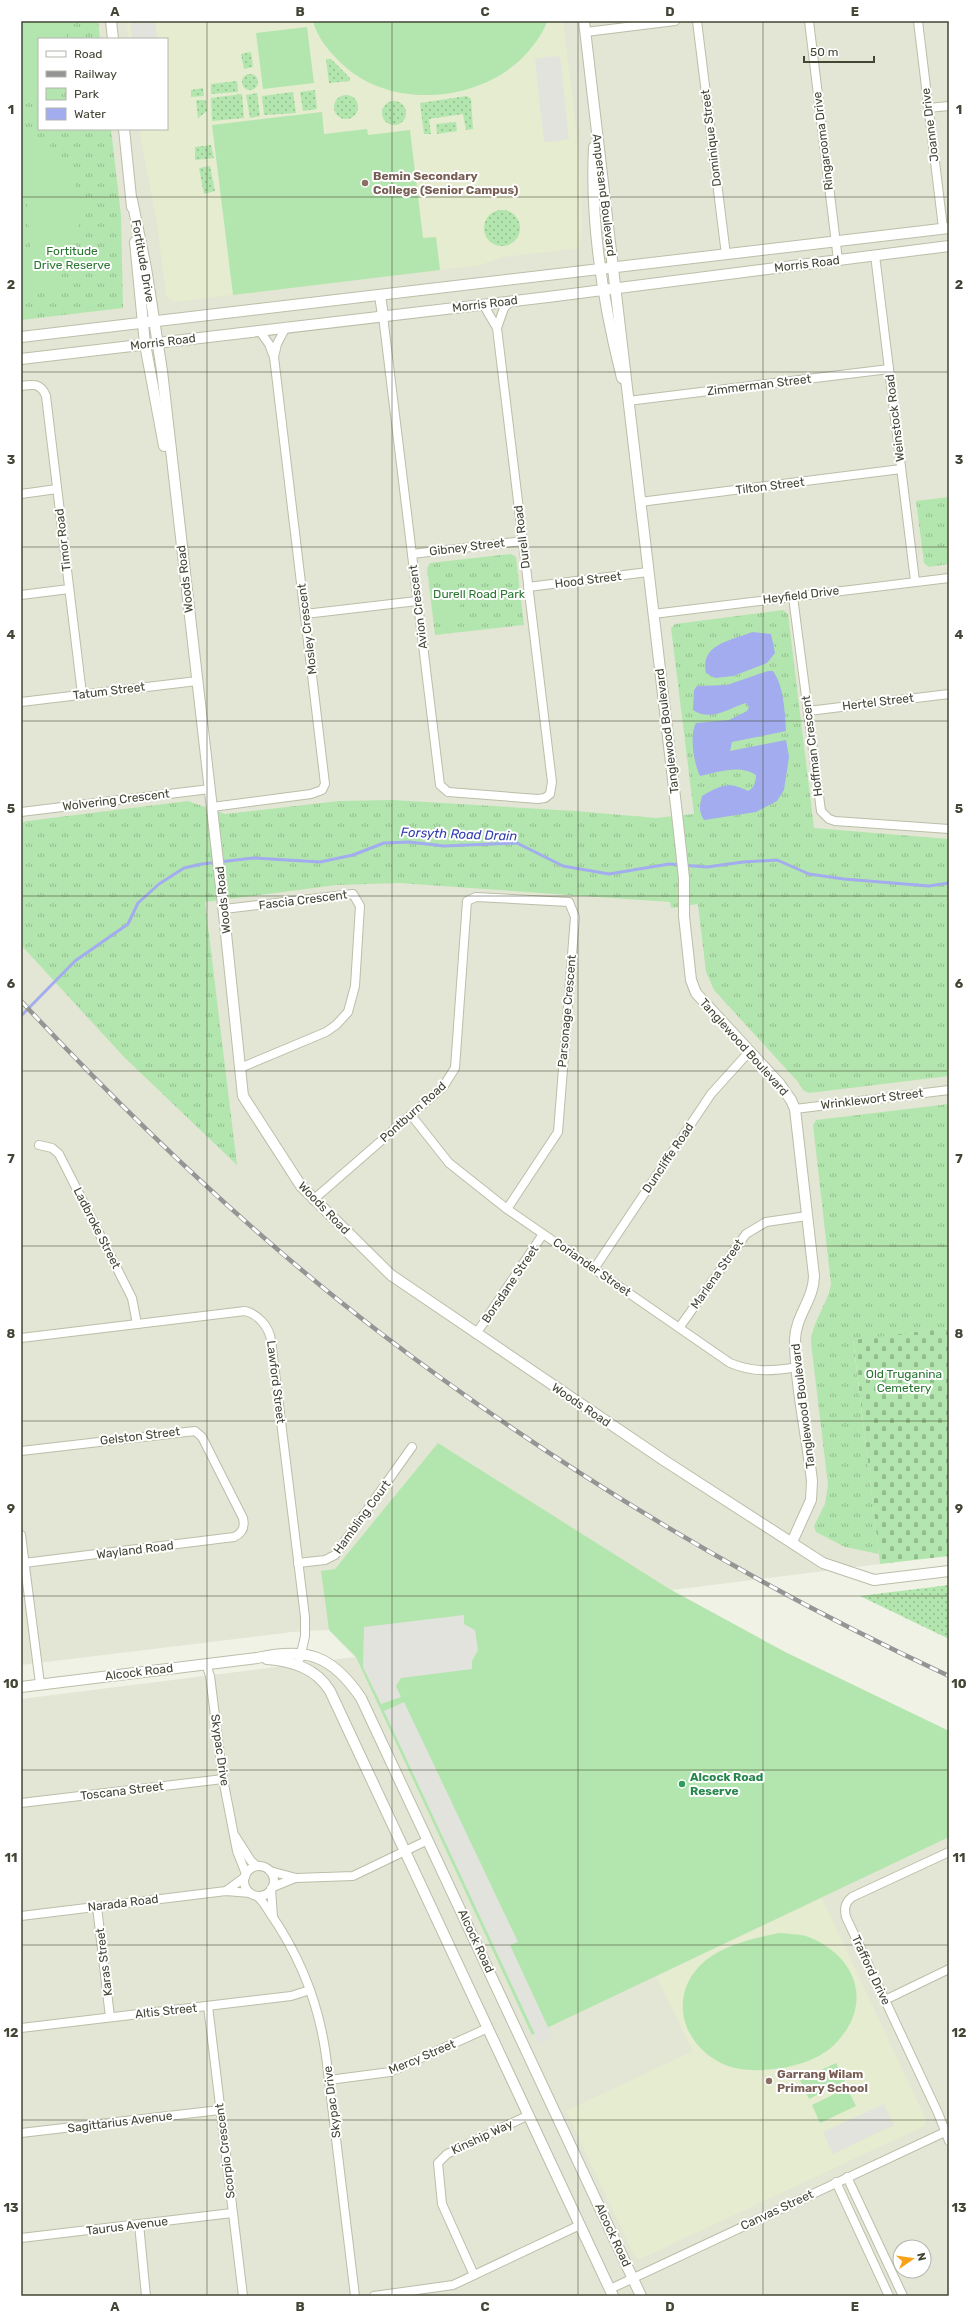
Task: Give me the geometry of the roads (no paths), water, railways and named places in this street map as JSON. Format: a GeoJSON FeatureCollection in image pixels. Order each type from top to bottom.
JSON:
{"type":"FeatureCollection","features":[{"type":"Feature","properties":{"kind":"street"},"geometry":{"type":"LineString","coordinates":[[111,21],[113,38]]}},
{"type":"Feature","properties":{"kind":"street","name":"Ampersand Boulevard"},"geometry":{"type":"LineString","coordinates":[[584,21],[614,268]]}},
{"type":"Feature","properties":{"kind":"street"},"geometry":{"type":"LineString","coordinates":[[586,32],[675,21]]}},
{"type":"Feature","properties":{"kind":"street","name":"Dominique Street"},"geometry":{"type":"LineString","coordinates":[[697,21],[726,255]]}},
{"type":"Feature","properties":{"kind":"street","name":"Ringarooma Drive"},"geometry":{"type":"LineString","coordinates":[[809,21],[838,260]]}},
{"type":"Feature","properties":{"kind":"street","name":"Joanne Drive"},"geometry":{"type":"LineString","coordinates":[[918,21],[928,108],[946,228]]}},
{"type":"Feature","properties":{"kind":"street"},"geometry":{"type":"LineString","coordinates":[[928,108],[949,106]]}},
{"type":"Feature","properties":{"kind":"street","name":"Ampersand Boulevard"},"geometry":{"type":"LineString","coordinates":[[595,121],[594,206],[600,270]]}},
{"type":"Feature","properties":{"kind":"street","name":"Fortitude Drive"},"geometry":{"type":"LineString","coordinates":[[124,130],[132,200],[142,323]]}},
{"type":"Feature","properties":{"kind":"street","name":"Fortitude Drive"},"geometry":{"type":"LineString","coordinates":[[132,200],[146,268],[154,321]]}},
{"type":"Feature","properties":{"kind":"street","name":"Morris Road"},"geometry":{"type":"LineString","coordinates":[[21,337],[600,270],[946,228]]}},
{"type":"Feature","properties":{"kind":"street","name":"Morris Road"},"geometry":{"type":"LineString","coordinates":[[21,359],[604,290],[949,246]]}},
{"type":"Feature","properties":{"kind":"street","name":"Weinstock Road"},"geometry":{"type":"LineString","coordinates":[[875,255],[915,582]]}},
{"type":"Feature","properties":{"kind":"street","name":"Tanglewood Boulevard"},"geometry":{"type":"LineString","coordinates":[[614,268],[628,401],[677,814],[691,980],[696,992],[786,1092],[795,1109],[814,1285],[796,1328],[798,1367],[812,1481],[811,1500],[792,1542]]}},
{"type":"Feature","properties":{"kind":"street","name":"Tanglewood Boulevard"},"geometry":{"type":"LineString","coordinates":[[600,270],[616,357],[628,401]]}},
{"type":"Feature","properties":{"kind":"street"},"geometry":{"type":"LineString","coordinates":[[380,295],[383,316]]}},
{"type":"Feature","properties":{"kind":"street","name":"Durell Road"},"geometry":{"type":"LineString","coordinates":[[497,328],[504,308],[510,301]]}},
{"type":"Feature","properties":{"kind":"street","name":"Durell Road"},"geometry":{"type":"LineString","coordinates":[[483,304],[497,328],[552,782],[550,794]]}},
{"type":"Feature","properties":{"kind":"street","name":"Avion Crescent"},"geometry":{"type":"LineString","coordinates":[[383,316],[439,778],[443,790],[538,799],[544,798],[550,794]]}},
{"type":"Feature","properties":{"kind":"street","name":"Woods Road"},"geometry":{"type":"LineString","coordinates":[[154,321],[224,907],[243,1096],[301,1186],[313,1200],[391,1275],[476,1334],[665,1461],[823,1563],[874,1580],[949,1571]]}},
{"type":"Feature","properties":{"kind":"street","name":"Woods Road"},"geometry":{"type":"LineString","coordinates":[[142,323],[156,408],[176,496]]}},
{"type":"Feature","properties":{"kind":"street","name":"Mosley Crescent"},"geometry":{"type":"LineString","coordinates":[[274,358],[277,344],[286,327]]}},
{"type":"Feature","properties":{"kind":"street","name":"Mosley Crescent"},"geometry":{"type":"LineString","coordinates":[[212,806],[311,794],[322,790],[325,784],[274,358],[269,344],[259,330]]}},
{"type":"Feature","properties":{"kind":"street","name":"Zimmerman Street"},"geometry":{"type":"LineString","coordinates":[[628,401],[889,369]]}},
{"type":"Feature","properties":{"kind":"street","name":"Timor Road"},"geometry":{"type":"LineString","coordinates":[[21,386],[36,385],[40,387],[46,396],[82,694]]}},
{"type":"Feature","properties":{"kind":"street","name":"Tilton Street"},"geometry":{"type":"LineString","coordinates":[[640,502],[901,469]]}},
{"type":"Feature","properties":{"kind":"street"},"geometry":{"type":"LineString","coordinates":[[21,494],[57,489]]}},
{"type":"Feature","properties":{"kind":"street","name":"Gibney Street"},"geometry":{"type":"LineString","coordinates":[[412,554],[523,541]]}},
{"type":"Feature","properties":{"kind":"street","name":"Hood Street"},"geometry":{"type":"LineString","coordinates":[[528,587],[648,572]]}},
{"type":"Feature","properties":{"kind":"street","name":"Heyfield Drive"},"geometry":{"type":"LineString","coordinates":[[653,614],[949,578]]}},
{"type":"Feature","properties":{"kind":"street"},"geometry":{"type":"LineString","coordinates":[[21,595],[69,589]]}},
{"type":"Feature","properties":{"kind":"street","name":"Hoffman Crescent"},"geometry":{"type":"LineString","coordinates":[[793,597],[819,807],[825,816],[836,821],[949,829]]}},
{"type":"Feature","properties":{"kind":"street"},"geometry":{"type":"LineString","coordinates":[[305,614],[417,601]]}},
{"type":"Feature","properties":{"kind":"street","name":"Tatum Street"},"geometry":{"type":"LineString","coordinates":[[21,702],[197,681]]}},
{"type":"Feature","properties":{"kind":"street","name":"Hertel Street"},"geometry":{"type":"LineString","coordinates":[[808,711],[949,694]]}},
{"type":"Feature","properties":{"kind":"street","name":"Wolvering Crescent"},"geometry":{"type":"LineString","coordinates":[[21,812],[210,789]]}},
{"type":"Feature","properties":{"kind":"street","name":"Fascia Crescent"},"geometry":{"type":"LineString","coordinates":[[224,907],[353,894],[360,906],[355,986],[348,1012],[336,1025],[326,1032],[240,1068]]}},
{"type":"Feature","properties":{"kind":"street","name":"Parsonage Crescent"},"geometry":{"type":"LineString","coordinates":[[467,901],[476,897],[569,902],[575,917],[558,1132],[507,1209]]}},
{"type":"Feature","properties":{"kind":"street","name":"Pontburn Road"},"geometry":{"type":"LineString","coordinates":[[313,1200],[411,1116],[442,1087],[455,1068],[467,901]]}},
{"type":"Feature","properties":{"kind":"street","name":"Duncliffe Road"},"geometry":{"type":"LineString","coordinates":[[594,1269],[711,1094],[749,1052]]}},
{"type":"Feature","properties":{"kind":"street","name":"Wrinklewort Street"},"geometry":{"type":"LineString","coordinates":[[795,1109],[949,1090]]}},
{"type":"Feature","properties":{"kind":"street","name":"Coriander Street"},"geometry":{"type":"LineString","coordinates":[[411,1116],[448,1163],[507,1209],[730,1363],[744,1369],[761,1372],[798,1367]]}},
{"type":"Feature","properties":{"kind":"street","name":"Ladbroke Street"},"geometry":{"type":"LineString","coordinates":[[39,1145],[52,1148],[59,1154],[132,1298],[137,1324]]}},
{"type":"Feature","properties":{"kind":"street","name":"Marlena Street"},"geometry":{"type":"LineString","coordinates":[[679,1328],[746,1234],[766,1222],[807,1216]]}},
{"type":"Feature","properties":{"kind":"street","name":"Borsdane Street"},"geometry":{"type":"LineString","coordinates":[[476,1334],[543,1234]]}},
{"type":"Feature","properties":{"kind":"street","name":"Lawford Street"},"geometry":{"type":"LineString","coordinates":[[21,1338],[245,1311],[252,1314],[269,1329],[305,1624],[298,1665]]}},
{"type":"Feature","properties":{"kind":"street","name":"Gelston Street"},"geometry":{"type":"LineString","coordinates":[[21,1451],[195,1431],[202,1437],[243,1518],[244,1526],[242,1531]]}},
{"type":"Feature","properties":{"kind":"street","name":"Hambling Court"},"geometry":{"type":"LineString","coordinates":[[298,1563],[325,1560],[336,1555],[412,1447]]}},
{"type":"Feature","properties":{"kind":"street","name":"Wayland Road"},"geometry":{"type":"LineString","coordinates":[[24,1563],[234,1537],[242,1531]]}},
{"type":"Feature","properties":{"kind":"street"},"geometry":{"type":"LineString","coordinates":[[21,1535],[40,1684]]}},
{"type":"Feature","properties":{"kind":"street","name":"Alcock Road"},"geometry":{"type":"LineString","coordinates":[[21,1687],[257,1658],[286,1652],[301,1653],[315,1657],[337,1668],[350,1682],[361,1698],[641,2296]]}},
{"type":"Feature","properties":{"kind":"street","name":"Alcock Road"},"geometry":{"type":"LineString","coordinates":[[257,1658],[278,1660],[298,1665],[320,1678],[330,1691],[611,2292]]}},
{"type":"Feature","properties":{"kind":"street","name":"Skypac Drive"},"geometry":{"type":"LineString","coordinates":[[206,1664],[210,1676],[223,1779],[237,1851],[245,1876]]}},
{"type":"Feature","properties":{"kind":"street","name":"Toscana Street"},"geometry":{"type":"LineString","coordinates":[[21,1803],[223,1779]]}},
{"type":"Feature","properties":{"kind":"street","name":"Skypac Drive"},"geometry":{"type":"LineString","coordinates":[[235,1836],[251,1861],[258,1866]]}},
{"type":"Feature","properties":{"kind":"street"},"geometry":{"type":"LineString","coordinates":[[296,1878],[272,1888],[264,1895],[254,1894],[245,1886],[245,1876],[253,1867],[258,1866],[296,1878],[353,1876],[428,1840]]}},
{"type":"Feature","properties":{"kind":"street","name":"Trafford Drive"},"geometry":{"type":"LineString","coordinates":[[949,1852],[852,1897],[845,1906],[846,1917],[949,2141]]}},
{"type":"Feature","properties":{"kind":"street"},"geometry":{"type":"LineString","coordinates":[[270,1871],[274,1878],[272,1888]]}},
{"type":"Feature","properties":{"kind":"street","name":"Narada Road"},"geometry":{"type":"LineString","coordinates":[[226,1891],[245,1876]]}},
{"type":"Feature","properties":{"kind":"street","name":"Skypac Drive"},"geometry":{"type":"LineString","coordinates":[[272,1888],[273,1918]]}},
{"type":"Feature","properties":{"kind":"street","name":"Narada Road"},"geometry":{"type":"LineString","coordinates":[[21,1916],[226,1891],[254,1894]]}},
{"type":"Feature","properties":{"kind":"street","name":"Skypac Drive"},"geometry":{"type":"LineString","coordinates":[[254,1894],[273,1918],[295,1955],[310,1990],[323,2032],[356,2296]]}},
{"type":"Feature","properties":{"kind":"street","name":"Karas Street"},"geometry":{"type":"LineString","coordinates":[[97,1907],[110,2017]]}},
{"type":"Feature","properties":{"kind":"street"},"geometry":{"type":"LineString","coordinates":[[885,2000],[949,1969]]}},
{"type":"Feature","properties":{"kind":"street","name":"Altis Street"},"geometry":{"type":"LineString","coordinates":[[21,2028],[291,1996],[310,1990]]}},
{"type":"Feature","properties":{"kind":"street","name":"Scorpio Crescent"},"geometry":{"type":"LineString","coordinates":[[208,2006],[243,2296]]}},
{"type":"Feature","properties":{"kind":"street","name":"Mercy Street"},"geometry":{"type":"LineString","coordinates":[[329,2080],[390,2072],[488,2028]]}},
{"type":"Feature","properties":{"kind":"street","name":"Sagittarius Avenue"},"geometry":{"type":"LineString","coordinates":[[21,2133],[220,2110]]}},
{"type":"Feature","properties":{"kind":"street","name":"Kinship Way"},"geometry":{"type":"LineString","coordinates":[[474,2275],[442,2204],[438,2163],[447,2154],[528,2115]]}},
{"type":"Feature","properties":{"kind":"street","name":"Canvas Street"},"geometry":{"type":"LineString","coordinates":[[611,2292],[633,2278],[945,2132]]}},
{"type":"Feature","properties":{"kind":"street"},"geometry":{"type":"LineString","coordinates":[[847,2177],[902,2296]]}},
{"type":"Feature","properties":{"kind":"street"},"geometry":{"type":"LineString","coordinates":[[836,2182],[889,2296]]}},
{"type":"Feature","properties":{"kind":"street","name":"Taurus Avenue"},"geometry":{"type":"LineString","coordinates":[[21,2238],[232,2213]]}},
{"type":"Feature","properties":{"kind":"street"},"geometry":{"type":"LineString","coordinates":[[139,2224],[146,2296]]}},
{"type":"Feature","properties":{"kind":"street"},"geometry":{"type":"LineString","coordinates":[[374,2296],[442,2288],[474,2275],[580,2225]]}},
{"type":"Feature","properties":{"kind":"water"},"geometry":{"type":"Polygon","coordinates":[[[752,632],[771,634],[775,653],[767,663],[733,676],[715,678],[706,673],[705,663],[712,650],[726,641],[752,632]]]}},
{"type":"Feature","properties":{"kind":"water"},"geometry":{"type":"Polygon","coordinates":[[[768,671],[773,671],[780,684],[786,731],[732,742],[730,751],[786,740],[789,757],[784,790],[777,801],[756,812],[704,820],[700,811],[702,796],[714,789],[730,785],[748,791],[752,788],[756,780],[756,775],[736,769],[700,776],[693,750],[693,735],[696,723],[729,720],[747,711],[749,707],[746,703],[727,711],[706,715],[693,710],[694,690],[697,686],[727,685],[768,671]]]}},
{"type":"Feature","properties":{"kind":"waterway","name":"Forsyth Road Drain"},"geometry":{"type":"LineString","coordinates":[[21,1016],[75,961],[128,924],[138,903],[159,884],[184,868],[202,864],[253,858],[320,862],[353,855],[384,843],[409,842],[444,846],[517,843],[563,866],[609,874],[669,864],[707,867],[743,862],[777,860],[809,874],[844,879],[929,886],[949,883]]}},
{"type":"Feature","properties":{"kind":"railway"},"geometry":{"type":"LineString","coordinates":[[21,1001],[106,1089],[195,1176],[287,1258],[383,1335],[450,1384],[518,1432],[587,1477],[728,1563],[874,1640],[949,1676]]}},
{"type":"Feature","properties":{"kind":"place","name":"Bemin Secondary College (Senior Campus)"},"geometry":{"type":"Point","coordinates":[365,183]}},
{"type":"Feature","properties":{"kind":"place","name":"Alcock Road Reserve"},"geometry":{"type":"Point","coordinates":[682,1784]}},
{"type":"Feature","properties":{"kind":"place","name":"Garrang Wilam Primary School"},"geometry":{"type":"Point","coordinates":[769,2081]}},
{"type":"Feature","properties":{"kind":"park label","name":"Fortitude Drive Reserve"},"geometry":{"type":"Point","coordinates":[72,258]}},
{"type":"Feature","properties":{"kind":"park label","name":"Durell Road Park"},"geometry":{"type":"Point","coordinates":[479,594]}},
{"type":"Feature","properties":{"kind":"park label","name":"Old Truganina Cemetery"},"geometry":{"type":"Point","coordinates":[904,1381]}}]}
